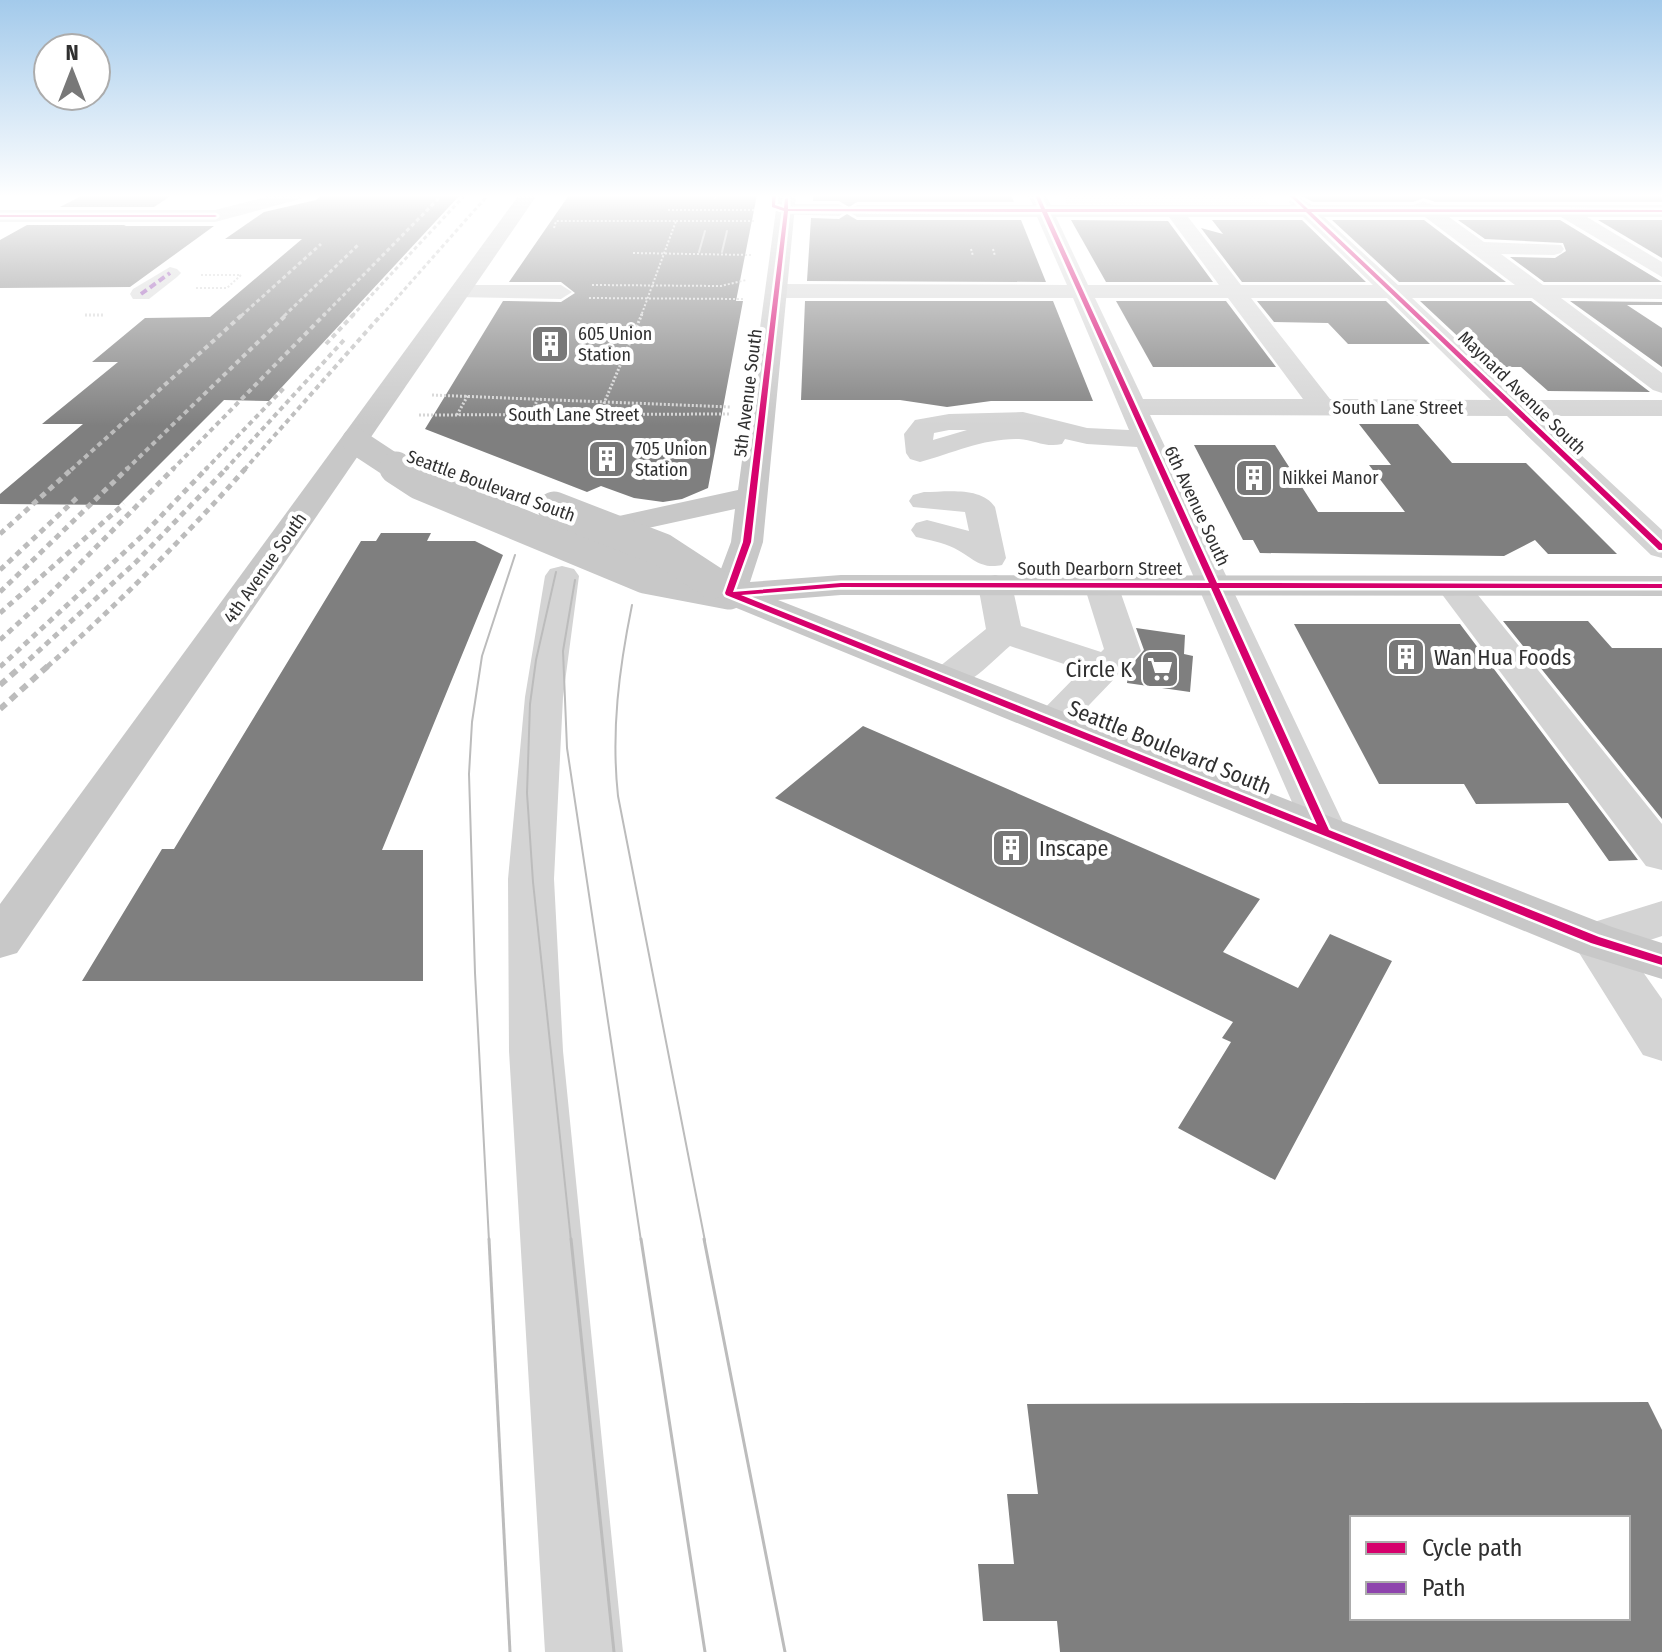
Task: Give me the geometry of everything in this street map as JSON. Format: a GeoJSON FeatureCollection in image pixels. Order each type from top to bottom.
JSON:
{"type":"FeatureCollection","features":[{"type":"Feature","properties":{"kind":"main road","name":"4th Avenue South"},"geometry":{"type":"LineString","coordinates":[[0,940],[475,272]]}},
{"type":"Feature","properties":{"kind":"main road","name":"5th Avenue South"},"geometry":{"type":"LineString","coordinates":[[729,593],[747,542],[778,272]]}},
{"type":"Feature","properties":{"kind":"main road","name":"Seattle Boulevard South"},"geometry":{"type":"LineString","coordinates":[[355,441],[437,463],[663,550],[729,593]]}},
{"type":"Feature","properties":{"kind":"main road","name":"Seattle Boulevard South"},"geometry":{"type":"LineString","coordinates":[[355,441],[419,483],[645,577],[729,593],[1595,940]]}},
{"type":"Feature","properties":{"kind":"main road"},"geometry":{"type":"LineString","coordinates":[[607,528],[752,496]]}},
{"type":"Feature","properties":{"kind":"main road","name":"South Dearborn Street"},"geometry":{"type":"LineString","coordinates":[[729,593],[841,585],[1662,586]]}},
{"type":"Feature","properties":{"kind":"main road"},"geometry":{"type":"LineString","coordinates":[[1595,940],[1662,961]]}},
{"type":"Feature","properties":{"kind":"main road"},"geometry":{"type":"LineString","coordinates":[[1595,940],[1662,976]]}},
{"type":"Feature","properties":{"kind":"street","name":"6th Avenue South"},"geometry":{"type":"LineString","coordinates":[[1072,272],[1325,831]]}},
{"type":"Feature","properties":{"kind":"street"},"geometry":{"type":"LineString","coordinates":[[1221,272],[1322,407]]}},
{"type":"Feature","properties":{"kind":"street","name":"Maynard Avenue South"},"geometry":{"type":"LineString","coordinates":[[1372,272],[1662,548]]}},
{"type":"Feature","properties":{"kind":"street"},"geometry":{"type":"LineString","coordinates":[[1512,272],[1662,385]]}},
{"type":"Feature","properties":{"kind":"street"},"geometry":{"type":"LineString","coordinates":[[141,294],[170,273]]}},
{"type":"Feature","properties":{"kind":"street"},"geometry":{"type":"LineString","coordinates":[[776,291],[1662,292]]}},
{"type":"Feature","properties":{"kind":"street"},"geometry":{"type":"LineString","coordinates":[[462,292],[561,292]]}},
{"type":"Feature","properties":{"kind":"street","name":"South Lane Street"},"geometry":{"type":"LineString","coordinates":[[1134,407],[1662,408]]}},
{"type":"Feature","properties":{"kind":"street"},"geometry":{"type":"LineString","coordinates":[[1023,420],[1087,436],[1151,445],[1052,438],[960,442],[933,446],[920,453],[918,434],[925,426],[949,422],[1023,420]]}},
{"type":"Feature","properties":{"kind":"street"},"geometry":{"type":"LineString","coordinates":[[562,576],[544,697],[531,879],[536,1051],[584,1652]]}},
{"type":"Feature","properties":{"kind":"street"},"geometry":{"type":"LineString","coordinates":[[995,585],[1004,632]]}},
{"type":"Feature","properties":{"kind":"street"},"geometry":{"type":"LineString","coordinates":[[1052,721],[1123,651],[1101,585]]}},
{"type":"Feature","properties":{"kind":"street"},"geometry":{"type":"LineString","coordinates":[[1453,586],[1662,855]]}},
{"type":"Feature","properties":{"kind":"street"},"geometry":{"type":"LineString","coordinates":[[1004,632],[1108,666]]}},
{"type":"Feature","properties":{"kind":"street"},"geometry":{"type":"LineString","coordinates":[[947,679],[1004,632]]}},
{"type":"Feature","properties":{"kind":"street"},"geometry":{"type":"LineString","coordinates":[[1662,918],[1595,940],[1662,1040]]}},
{"type":"Feature","properties":{"kind":"path"},"geometry":{"type":"LineString","coordinates":[[599,415],[658,272]]}},
{"type":"Feature","properties":{"kind":"path"},"geometry":{"type":"LineString","coordinates":[[201,275],[241,275],[227,288]]}},
{"type":"Feature","properties":{"kind":"path"},"geometry":{"type":"LineString","coordinates":[[583,285],[721,286],[747,280]]}},
{"type":"Feature","properties":{"kind":"path"},"geometry":{"type":"LineString","coordinates":[[586,298],[744,299]]}},
{"type":"Feature","properties":{"kind":"path"},"geometry":{"type":"LineString","coordinates":[[85,315],[105,315]]}},
{"type":"Feature","properties":{"kind":"path"},"geometry":{"type":"LineString","coordinates":[[457,415],[468,395]]}},
{"type":"Feature","properties":{"kind":"path"},"geometry":{"type":"LineString","coordinates":[[531,415],[538,398]]}},
{"type":"Feature","properties":{"kind":"path"},"geometry":{"type":"LineString","coordinates":[[674,414],[677,404]]}},
{"type":"Feature","properties":{"kind":"building"},"geometry":{"type":"Polygon","coordinates":[[[0,272],[151,272],[130,287],[0,288],[0,272]]]}},
{"type":"Feature","properties":{"kind":"building"},"geometry":{"type":"Polygon","coordinates":[[[263,272],[389,272],[269,401],[224,400],[119,505],[0,504],[0,494],[83,424],[42,424],[118,362],[92,362],[145,318],[210,317],[263,272]]]}},
{"type":"Feature","properties":{"kind":"building"},"geometry":{"type":"Polygon","coordinates":[[[516,272],[742,272],[736,301],[743,301],[708,488],[682,499],[663,502],[634,498],[601,486],[587,492],[425,429],[503,301],[561,302],[575,293],[561,282],[509,282],[516,272]]]}},
{"type":"Feature","properties":{"kind":"building"},"geometry":{"type":"Polygon","coordinates":[[[808,272],[1042,272],[1046,282],[807,281],[808,272]]]}},
{"type":"Feature","properties":{"kind":"building"},"geometry":{"type":"Polygon","coordinates":[[[1100,272],[1206,272],[1213,282],[1106,282],[1100,272]]]}},
{"type":"Feature","properties":{"kind":"building"},"geometry":{"type":"Polygon","coordinates":[[[1234,272],[1356,272],[1366,282],[1242,282],[1234,272]]]}},
{"type":"Feature","properties":{"kind":"building"},"geometry":{"type":"Polygon","coordinates":[[[1388,272],[1493,272],[1506,282],[1399,282],[1388,272]]]}},
{"type":"Feature","properties":{"kind":"building"},"geometry":{"type":"Polygon","coordinates":[[[1531,272],[1646,272],[1662,282],[1544,282],[1531,272]]]}},
{"type":"Feature","properties":{"kind":"building"},"geometry":{"type":"Polygon","coordinates":[[[805,301],[1053,301],[1093,401],[991,401],[947,407],[900,400],[801,400],[805,301]]]}},
{"type":"Feature","properties":{"kind":"building"},"geometry":{"type":"Polygon","coordinates":[[[1116,301],[1226,301],[1276,367],[1153,367],[1116,301]]]}},
{"type":"Feature","properties":{"kind":"building"},"geometry":{"type":"Polygon","coordinates":[[[1257,301],[1386,301],[1430,344],[1348,344],[1328,323],[1274,322],[1257,301]]]}},
{"type":"Feature","properties":{"kind":"building"},"geometry":{"type":"Polygon","coordinates":[[[1420,301],[1531,301],[1650,392],[1548,391],[1521,367],[1503,367],[1477,344],[1466,344],[1420,301]]]}},
{"type":"Feature","properties":{"kind":"building"},"geometry":{"type":"Polygon","coordinates":[[[1570,301],[1662,302],[1662,305],[1627,305],[1662,328],[1662,367],[1570,301]]]}},
{"type":"Feature","properties":{"kind":"building"},"geometry":{"type":"Polygon","coordinates":[[[1359,424],[1418,424],[1452,463],[1526,463],[1617,554],[1548,554],[1535,540],[1504,556],[1260,553],[1253,540],[1243,540],[1194,445],[1275,445],[1318,512],[1405,512],[1369,465],[1391,465],[1359,424]]]}},
{"type":"Feature","properties":{"kind":"building"},"geometry":{"type":"Polygon","coordinates":[[[381,533],[431,533],[427,541],[475,541],[503,555],[382,850],[423,850],[423,981],[82,981],[162,849],[174,849],[361,541],[376,541],[381,533]]]}},
{"type":"Feature","properties":{"kind":"building"},"geometry":{"type":"Polygon","coordinates":[[[1503,621],[1588,621],[1612,648],[1662,648],[1662,819],[1503,621]]]}},
{"type":"Feature","properties":{"kind":"building"},"geometry":{"type":"Polygon","coordinates":[[[1294,624],[1460,624],[1638,860],[1609,861],[1568,803],[1476,804],[1464,784],[1379,784],[1294,624]]]}},
{"type":"Feature","properties":{"kind":"building","name":"Circle K"},"geometry":{"type":"Polygon","coordinates":[[[1136,628],[1185,635],[1184,654],[1193,656],[1190,692],[1127,683],[1129,668],[1144,650],[1136,628]]]}},
{"type":"Feature","properties":{"kind":"building","name":"Inscape"},"geometry":{"type":"Polygon","coordinates":[[[863,726],[1260,899],[1223,952],[1298,988],[1330,934],[1392,961],[1275,1180],[1178,1128],[1231,1042],[1222,1038],[1233,1022],[775,798],[863,726]]]}},
{"type":"Feature","properties":{"kind":"building"},"geometry":{"type":"Polygon","coordinates":[[[1648,1402],[1662,1430],[1662,1652],[1060,1652],[1057,1621],[983,1621],[978,1564],[1014,1564],[1007,1494],[1038,1494],[1027,1404],[1648,1402]]]}},
{"type":"Feature","properties":{"kind":"tram line"},"geometry":{"type":"LineString","coordinates":[[489,1241],[475,973],[469,774],[472,722],[482,656],[515,555]]}},
{"type":"Feature","properties":{"kind":"tram line"},"geometry":{"type":"LineString","coordinates":[[556,572],[536,660],[530,704],[527,793],[533,882],[571,1241]]}},
{"type":"Feature","properties":{"kind":"tram line"},"geometry":{"type":"LineString","coordinates":[[575,580],[563,651],[567,748],[641,1241]]}},
{"type":"Feature","properties":{"kind":"tram line"},"geometry":{"type":"LineString","coordinates":[[632,605],[618,700],[615,748],[618,796],[705,1241]]}},
{"type":"Feature","properties":{"kind":"tram line"},"geometry":{"type":"LineString","coordinates":[[489,1239],[510,1652]]}},
{"type":"Feature","properties":{"kind":"tram line"},"geometry":{"type":"LineString","coordinates":[[571,1239],[614,1652]]}},
{"type":"Feature","properties":{"kind":"tram line"},"geometry":{"type":"LineString","coordinates":[[641,1239],[705,1652]]}},
{"type":"Feature","properties":{"kind":"tram line"},"geometry":{"type":"LineString","coordinates":[[704,1239],[785,1652]]}},
{"type":"Feature","properties":{"kind":"railway"},"geometry":{"type":"LineString","coordinates":[[241,316],[290,272]]}},
{"type":"Feature","properties":{"kind":"railway"},"geometry":{"type":"LineString","coordinates":[[284,316],[330,272]]}},
{"type":"Feature","properties":{"kind":"railway"},"geometry":{"type":"LineString","coordinates":[[323,316],[366,272]]}},
{"type":"Feature","properties":{"kind":"railway"},"geometry":{"type":"LineString","coordinates":[[352,316],[393,272]]}},
{"type":"Feature","properties":{"kind":"railway"},"geometry":{"type":"LineString","coordinates":[[381,316],[420,272]]}},
{"type":"Feature","properties":{"kind":"railway"},"geometry":{"type":"LineString","coordinates":[[71,470],[243,314]]}},
{"type":"Feature","properties":{"kind":"railway"},"geometry":{"type":"LineString","coordinates":[[126,470],[287,314]]}},
{"type":"Feature","properties":{"kind":"railway"},"geometry":{"type":"LineString","coordinates":[[172,470],[325,314]]}},
{"type":"Feature","properties":{"kind":"railway"},"geometry":{"type":"LineString","coordinates":[[326,344],[354,314]]}},
{"type":"Feature","properties":{"kind":"railway"},"geometry":{"type":"LineString","coordinates":[[244,470],[382,314]]}},
{"type":"Feature","properties":{"kind":"railway"},"geometry":{"type":"LineString","coordinates":[[225,470],[344,340]]}},
{"type":"Feature","properties":{"kind":"railway"},"geometry":{"type":"LineString","coordinates":[[205,470],[285,387]]}},
{"type":"Feature","properties":{"kind":"railway"},"geometry":{"type":"LineString","coordinates":[[0,534],[73,468]]}},
{"type":"Feature","properties":{"kind":"railway"},"geometry":{"type":"LineString","coordinates":[[0,592],[128,468]]}},
{"type":"Feature","properties":{"kind":"railway"},"geometry":{"type":"LineString","coordinates":[[0,640],[47,597],[174,468]]}},
{"type":"Feature","properties":{"kind":"railway"},"geometry":{"type":"LineString","coordinates":[[0,667],[143,535],[207,468]]}},
{"type":"Feature","properties":{"kind":"railway"},"geometry":{"type":"LineString","coordinates":[[21,667],[136,562],[227,468]]}},
{"type":"Feature","properties":{"kind":"railway"},"geometry":{"type":"LineString","coordinates":[[47,667],[150,570],[246,468]]}},
{"type":"Feature","properties":{"kind":"railway"},"geometry":{"type":"LineString","coordinates":[[0,570],[80,495]]}},
{"type":"Feature","properties":{"kind":"railway"},"geometry":{"type":"LineString","coordinates":[[0,613],[124,504]]}},
{"type":"Feature","properties":{"kind":"railway"},"geometry":{"type":"LineString","coordinates":[[0,685],[23,665]]}},
{"type":"Feature","properties":{"kind":"railway"},"geometry":{"type":"LineString","coordinates":[[0,709],[49,665]]}},
{"type":"Feature","properties":{"kind":"marked path"},"geometry":{"type":"LineString","coordinates":[[141,294],[170,273]]}},
{"type":"Feature","properties":{"kind":"cycle path"},"geometry":{"type":"LineString","coordinates":[[729,593],[747,542],[778,272]]}},
{"type":"Feature","properties":{"kind":"cycle path"},"geometry":{"type":"LineString","coordinates":[[1072,272],[1325,831]]}},
{"type":"Feature","properties":{"kind":"cycle path"},"geometry":{"type":"LineString","coordinates":[[1372,272],[1662,548]]}},
{"type":"Feature","properties":{"kind":"cycle path"},"geometry":{"type":"LineString","coordinates":[[737,593],[841,585],[1662,586]]}},
{"type":"Feature","properties":{"kind":"cycle path"},"geometry":{"type":"LineString","coordinates":[[729,593],[1595,940],[1662,961]]}},
{"type":"Feature","properties":{"kind":"place","name":"605 Union Station"},"geometry":{"type":"Point","coordinates":[550,344]}},
{"type":"Feature","properties":{"kind":"place","name":"705 Union Station"},"geometry":{"type":"Point","coordinates":[607,459]}},
{"type":"Feature","properties":{"kind":"place","name":"Nikkei Manor"},"geometry":{"type":"Point","coordinates":[1254,478]}},
{"type":"Feature","properties":{"kind":"place","name":"Wan Hua Foods"},"geometry":{"type":"Point","coordinates":[1406,657]}},
{"type":"Feature","properties":{"kind":"place","name":"Circle K"},"geometry":{"type":"Point","coordinates":[1160,669]}},
{"type":"Feature","properties":{"kind":"place","name":"Inscape"},"geometry":{"type":"Point","coordinates":[1011,848]}}]}
